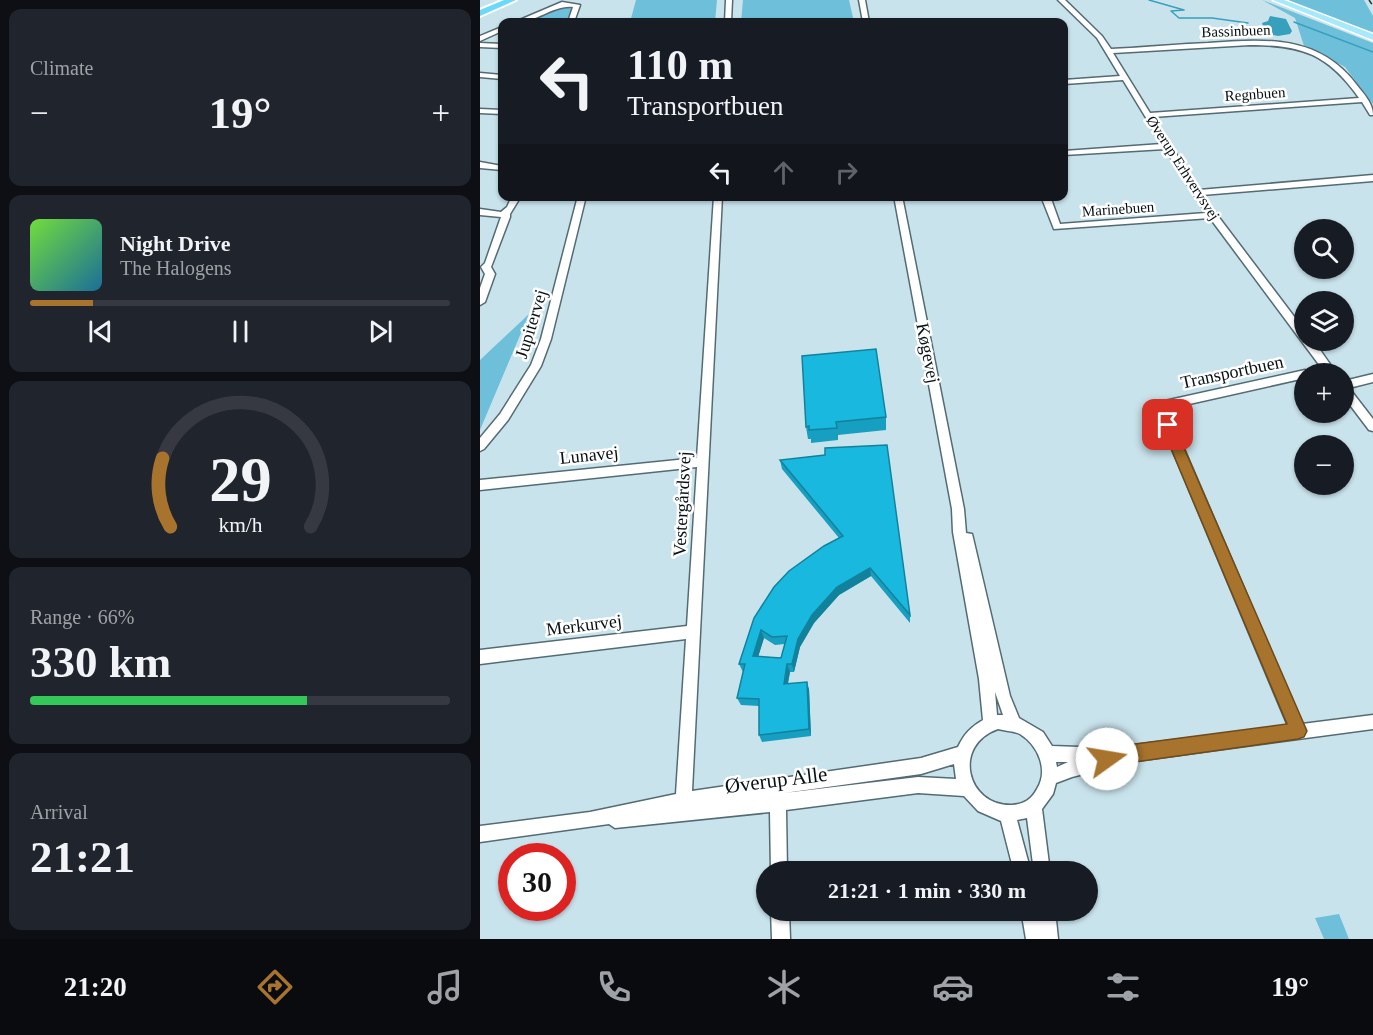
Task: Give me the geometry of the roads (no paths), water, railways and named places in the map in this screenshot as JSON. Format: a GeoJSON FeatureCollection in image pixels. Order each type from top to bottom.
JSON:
{"type":"FeatureCollection","features":[{"type":"Feature","properties":{"kind":"highway"},"geometry":{"type":"LineString","coordinates":[[480,12],[506,0]]}},
{"type":"Feature","properties":{"kind":"highway"},"geometry":{"type":"LineString","coordinates":[[480,12],[512,0]]}},
{"type":"Feature","properties":{"kind":"main road"},"geometry":{"type":"LineString","coordinates":[[1277,0],[1370,36]]}},
{"type":"Feature","properties":{"kind":"street"},"geometry":{"type":"LineString","coordinates":[[728,18],[729,0]]}},
{"type":"Feature","properties":{"kind":"street"},"geometry":{"type":"LineString","coordinates":[[862,0],[865,18]]}},
{"type":"Feature","properties":{"kind":"street","name":"Øverup Erhvervsvej"},"geometry":{"type":"LineString","coordinates":[[1062,0],[1094,29],[1196,193],[1294,323]]}},
{"type":"Feature","properties":{"kind":"street"},"geometry":{"type":"LineString","coordinates":[[528,18],[567,3],[577,4],[572,18]]}},
{"type":"Feature","properties":{"kind":"street"},"geometry":{"type":"LineString","coordinates":[[480,39],[498,31]]}},
{"type":"Feature","properties":{"kind":"street","name":"Bassinbuen"},"geometry":{"type":"LineString","coordinates":[[1109,51],[1254,42],[1286,44],[1314,53],[1329,61],[1339,69],[1373,113]]}},
{"type":"Feature","properties":{"kind":"street"},"geometry":{"type":"LineString","coordinates":[[480,45],[498,46]]}},
{"type":"Feature","properties":{"kind":"street"},"geometry":{"type":"LineString","coordinates":[[480,75],[498,76]]}},
{"type":"Feature","properties":{"kind":"street"},"geometry":{"type":"LineString","coordinates":[[1068,82],[1125,78]]}},
{"type":"Feature","properties":{"kind":"street","name":"Regnbuen"},"geometry":{"type":"LineString","coordinates":[[1148,115],[1363,100]]}},
{"type":"Feature","properties":{"kind":"street"},"geometry":{"type":"LineString","coordinates":[[480,111],[498,112]]}},
{"type":"Feature","properties":{"kind":"street"},"geometry":{"type":"LineString","coordinates":[[1068,153],[1166,146]]}},
{"type":"Feature","properties":{"kind":"street"},"geometry":{"type":"LineString","coordinates":[[480,165],[498,167]]}},
{"type":"Feature","properties":{"kind":"street"},"geometry":{"type":"LineString","coordinates":[[1196,193],[1373,178]]}},
{"type":"Feature","properties":{"kind":"street"},"geometry":{"type":"LineString","coordinates":[[480,212],[494,215],[505,214],[513,208],[515,201]]}},
{"type":"Feature","properties":{"kind":"street","name":"Jupitervej"},"geometry":{"type":"LineString","coordinates":[[480,446],[504,417],[536,366],[546,339],[581,201]]}},
{"type":"Feature","properties":{"kind":"street","name":"Vestergårdsvej"},"geometry":{"type":"LineString","coordinates":[[683,807],[718,201]]}},
{"type":"Feature","properties":{"kind":"street","name":"Køgevej"},"geometry":{"type":"LineString","coordinates":[[899,201],[958,509],[984,604],[1003,696],[1014,723]]}},
{"type":"Feature","properties":{"kind":"street","name":"Marinebuen"},"geometry":{"type":"LineString","coordinates":[[1048,201],[1057,227],[1213,215]]}},
{"type":"Feature","properties":{"kind":"street"},"geometry":{"type":"LineString","coordinates":[[480,302],[489,274],[483,267],[489,264],[506,217],[505,214]]}},
{"type":"Feature","properties":{"kind":"street","name":"Transportbuen"},"geometry":{"type":"LineString","coordinates":[[1294,377],[1160,406],[1298,731]]}},
{"type":"Feature","properties":{"kind":"street"},"geometry":{"type":"LineString","coordinates":[[1354,384],[1373,378]]}},
{"type":"Feature","properties":{"kind":"street"},"geometry":{"type":"LineString","coordinates":[[1354,401],[1373,427]]}},
{"type":"Feature","properties":{"kind":"street","name":"Lunavej"},"geometry":{"type":"LineString","coordinates":[[480,485],[702,462]]}},
{"type":"Feature","properties":{"kind":"street","name":"Køgevej"},"geometry":{"type":"LineString","coordinates":[[958,509],[959,532],[986,679],[991,724]]}},
{"type":"Feature","properties":{"kind":"street","name":"Merkurvej"},"geometry":{"type":"LineString","coordinates":[[480,657],[693,632]]}},
{"type":"Feature","properties":{"kind":"street"},"geometry":{"type":"LineString","coordinates":[[1050,778],[1071,769],[1119,756],[1373,722]]}},
{"type":"Feature","properties":{"kind":"street"},"geometry":{"type":"LineString","coordinates":[[1014,723],[1023,726],[1038,738],[1048,754],[1050,778],[1045,794],[1034,806],[1022,812],[1007,814],[984,806],[967,788],[962,771],[963,753],[970,738],[983,727],[991,724],[1014,723]]}},
{"type":"Feature","properties":{"kind":"street","name":"Øverup Alle"},"geometry":{"type":"LineString","coordinates":[[778,795],[921,766],[963,753]]}},
{"type":"Feature","properties":{"kind":"street"},"geometry":{"type":"LineString","coordinates":[[1048,754],[1119,756]]}},
{"type":"Feature","properties":{"kind":"street","name":"Øverup Alle"},"geometry":{"type":"LineString","coordinates":[[480,834],[778,795],[918,784],[967,788]]}},
{"type":"Feature","properties":{"kind":"street"},"geometry":{"type":"LineString","coordinates":[[778,795],[779,861]]}},
{"type":"Feature","properties":{"kind":"street"},"geometry":{"type":"LineString","coordinates":[[1034,806],[1041,861]]}},
{"type":"Feature","properties":{"kind":"street"},"geometry":{"type":"LineString","coordinates":[[1007,814],[1020,861]]}},
{"type":"Feature","properties":{"kind":"street"},"geometry":{"type":"LineString","coordinates":[[780,921],[781,939]]}},
{"type":"Feature","properties":{"kind":"street"},"geometry":{"type":"LineString","coordinates":[[1032,921],[1035,939]]}},
{"type":"Feature","properties":{"kind":"street"},"geometry":{"type":"LineString","coordinates":[[1047,921],[1049,939]]}},
{"type":"Feature","properties":{"kind":"waterway"},"geometry":{"type":"LineString","coordinates":[[1149,0],[1184,10],[1171,11],[1179,18],[1212,18],[1248,23]]}},
{"type":"Feature","properties":{"kind":"waterway"},"geometry":{"type":"LineString","coordinates":[[1294,22],[1373,52]]}},
{"type":"Feature","properties":{"kind":"railway"},"geometry":{"type":"LineString","coordinates":[[1369,0],[1373,6]]}}]}
